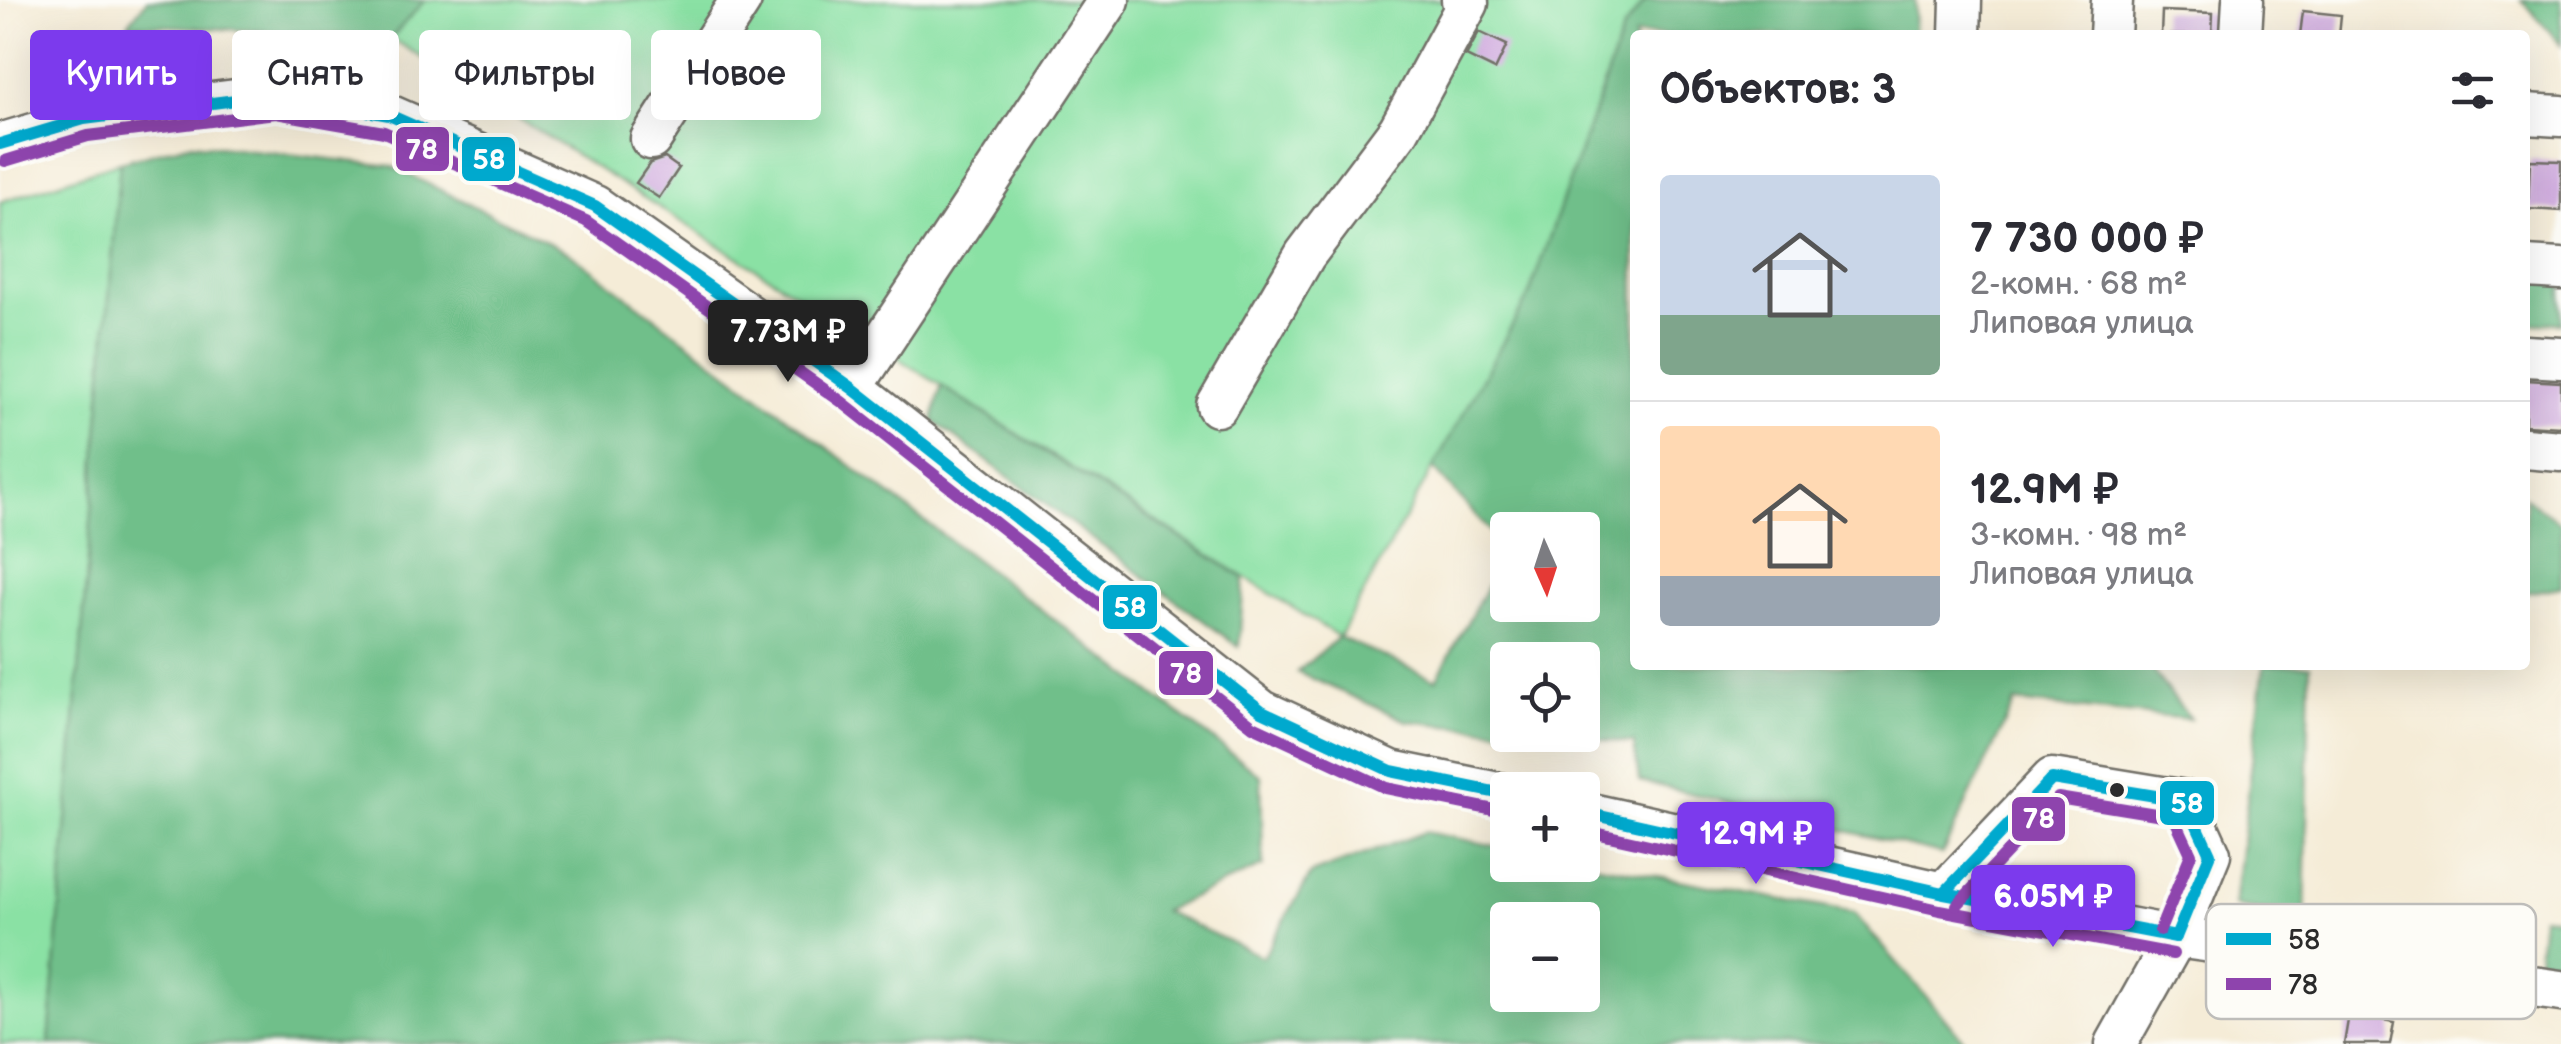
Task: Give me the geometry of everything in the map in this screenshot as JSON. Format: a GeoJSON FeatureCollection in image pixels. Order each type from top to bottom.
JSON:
{"type":"FeatureCollection","features":[{"type":"Feature","properties":{"kind":"street"},"geometry":{"type":"LineString","coordinates":[[650,139],[740,0]]}},
{"type":"Feature","properties":{"kind":"street"},"geometry":{"type":"LineString","coordinates":[[852,388],[1110,0]]}},
{"type":"Feature","properties":{"kind":"street"},"geometry":{"type":"LineString","coordinates":[[1960,30],[1961,0]]}},
{"type":"Feature","properties":{"kind":"street"},"geometry":{"type":"LineString","coordinates":[[2110,30],[2112,0]]}},
{"type":"Feature","properties":{"kind":"street"},"geometry":{"type":"LineString","coordinates":[[2241,30],[2244,0]]}},
{"type":"Feature","properties":{"kind":"street"},"geometry":{"type":"LineString","coordinates":[[1216,406],[1306,255],[1399,130],[1469,1]]}},
{"type":"Feature","properties":{"kind":"street"},"geometry":{"type":"LineString","coordinates":[[0,144],[84,118],[276,95],[389,115],[594,206],[852,388],[1262,712],[1390,771],[1490,791]]}},
{"type":"Feature","properties":{"kind":"street"},"geometry":{"type":"LineString","coordinates":[[2530,114],[2561,116]]}},
{"type":"Feature","properties":{"kind":"street"},"geometry":{"type":"LineString","coordinates":[[2530,267],[2561,269]]}},
{"type":"Feature","properties":{"kind":"street"},"geometry":{"type":"LineString","coordinates":[[2530,356],[2561,358]]}},
{"type":"Feature","properties":{"kind":"street"},"geometry":{"type":"LineString","coordinates":[[2530,448],[2561,451]]}},
{"type":"Feature","properties":{"kind":"street"},"geometry":{"type":"LineString","coordinates":[[1944,893],[2052,780],[2186,801],[2210,854],[2176,938],[2116,1044]]}},
{"type":"Feature","properties":{"kind":"street"},"geometry":{"type":"LineString","coordinates":[[1600,816],[1944,893],[2206,942]]}},
{"type":"Feature","properties":{"kind":"street"},"geometry":{"type":"LineString","coordinates":[[2536,987],[2561,990]]}},
{"type":"Feature","properties":{"kind":"green space"},"geometry":{"type":"Polygon","coordinates":[[[147,0],[425,0],[398,30],[241,30],[128,24],[147,0]]]}},
{"type":"Feature","properties":{"kind":"green space"},"geometry":{"type":"Polygon","coordinates":[[[425,0],[1646,0],[1623,30],[1529,295],[1339,637],[521,120],[631,120],[631,30],[419,30],[419,56],[399,43],[398,30],[425,0]]]}},
{"type":"Feature","properties":{"kind":"green space"},"geometry":{"type":"Polygon","coordinates":[[[1646,0],[1915,0],[1914,30],[1630,30],[1630,670],[2152,670],[2190,719],[2015,702],[1942,854],[1639,781],[1634,743],[1600,740],[1600,642],[1490,642],[1490,729],[1407,721],[1297,672],[1339,637],[1436,680],[1490,581],[1490,622],[1600,622],[1600,512],[1490,512],[1490,531],[1433,468],[1529,295],[1623,30],[1646,0]]]}},
{"type":"Feature","properties":{"kind":"green space"},"geometry":{"type":"Polygon","coordinates":[[[2521,0],[2561,0],[2561,44],[2521,0]]]}},
{"type":"Feature","properties":{"kind":"green space"},"geometry":{"type":"Polygon","coordinates":[[[192,143],[391,166],[570,253],[1261,776],[1263,866],[1163,911],[1263,957],[1311,874],[1425,832],[1490,845],[1490,882],[1600,882],[1600,865],[1854,913],[1967,1044],[49,1044],[120,162],[192,143]]]}},
{"type":"Feature","properties":{"kind":"green space"},"geometry":{"type":"Polygon","coordinates":[[[120,162],[49,1044],[0,1044],[0,202],[120,162]]]}},
{"type":"Feature","properties":{"kind":"green space"},"geometry":{"type":"Polygon","coordinates":[[[2530,268],[2561,271],[2561,323],[2530,323],[2530,268]]]}},
{"type":"Feature","properties":{"kind":"green space"},"geometry":{"type":"Polygon","coordinates":[[[941,386],[1244,578],[1239,647],[933,421],[941,386]]]}},
{"type":"Feature","properties":{"kind":"green space"},"geometry":{"type":"Polygon","coordinates":[[[2530,501],[2561,523],[2561,587],[2530,592],[2530,501]]]}},
{"type":"Feature","properties":{"kind":"green space"},"geometry":{"type":"Polygon","coordinates":[[[2263,670],[2310,670],[2305,904],[2234,904],[2263,670]]]}},
{"type":"Feature","properties":{"kind":"green space"},"geometry":{"type":"Polygon","coordinates":[[[2542,916],[2561,918],[2561,961],[2538,958],[2542,916]]]}},
{"type":"Feature","properties":{"kind":"building"},"geometry":{"type":"Polygon","coordinates":[[[2162,11],[2213,13],[2212,30],[2161,30],[2162,11]]]}},
{"type":"Feature","properties":{"kind":"building"},"geometry":{"type":"Polygon","coordinates":[[[2303,11],[2341,15],[2340,30],[2301,30],[2303,11]]]}},
{"type":"Feature","properties":{"kind":"building"},"geometry":{"type":"Polygon","coordinates":[[[1479,32],[1507,45],[1495,70],[1466,56],[1479,32]]]}},
{"type":"Feature","properties":{"kind":"building"},"geometry":{"type":"Polygon","coordinates":[[[665,158],[679,168],[659,198],[636,183],[650,163],[665,158]]]}},
{"type":"Feature","properties":{"kind":"building"},"geometry":{"type":"Polygon","coordinates":[[[2530,160],[2561,161],[2561,211],[2530,209],[2530,160]]]}},
{"type":"Feature","properties":{"kind":"building"},"geometry":{"type":"Polygon","coordinates":[[[2530,380],[2561,382],[2561,427],[2530,425],[2530,380]]]}},
{"type":"Feature","properties":{"kind":"building"},"geometry":{"type":"Polygon","coordinates":[[[2348,1019],[2394,1022],[2390,1044],[2344,1044],[2348,1019]]]}},
{"type":"Feature","properties":{"kind":"transit line","name":"58"},"geometry":{"type":"LineString","coordinates":[[0,144],[84,119],[276,95],[389,115],[595,206],[852,388],[1262,711],[1391,771],[1490,791]]}},
{"type":"Feature","properties":{"kind":"transit line","name":"78"},"geometry":{"type":"LineString","coordinates":[[5,161],[88,136],[276,113],[384,132],[586,221],[842,402],[1253,726],[1386,788],[1490,809]]}},
{"type":"Feature","properties":{"kind":"transit line","name":"58"},"geometry":{"type":"LineString","coordinates":[[1944,893],[2052,779],[2186,801],[2210,854],[2176,937]]}},
{"type":"Feature","properties":{"kind":"transit line","name":"78"},"geometry":{"type":"LineString","coordinates":[[1957,905],[2058,798],[2174,817],[2191,854],[2160,930]]}},
{"type":"Feature","properties":{"kind":"transit line","name":"58"},"geometry":{"type":"LineString","coordinates":[[1600,816],[1944,893],[2176,937]]}},
{"type":"Feature","properties":{"kind":"transit line","name":"78"},"geometry":{"type":"LineString","coordinates":[[1600,834],[1940,910],[2173,954]]}}]}
